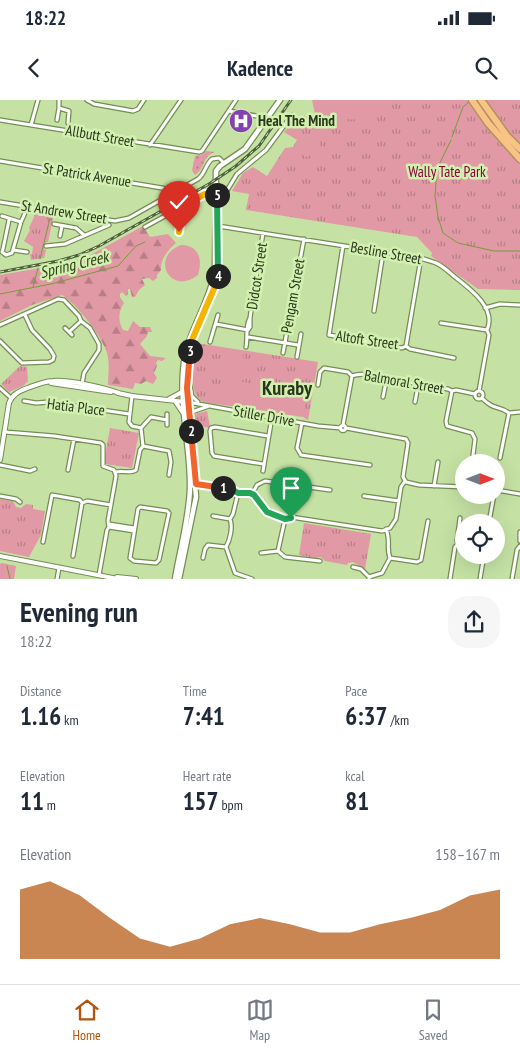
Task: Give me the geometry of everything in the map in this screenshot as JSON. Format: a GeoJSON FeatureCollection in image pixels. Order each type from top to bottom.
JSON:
{"type":"FeatureCollection","features":[{"type":"Feature","properties":{"kind":"highway"},"geometry":{"type":"LineString","coordinates":[[481,100],[507,136],[520,149]]}},
{"type":"Feature","properties":{"kind":"highway"},"geometry":{"type":"LineString","coordinates":[[473,102],[500,138],[520,159]]}},
{"type":"Feature","properties":{"kind":"main road"},"geometry":{"type":"LineString","coordinates":[[176,579],[189,506],[190,483],[184,415],[187,374],[192,340],[218,279],[217,226],[219,196],[216,171],[224,163],[245,149],[280,100]]}},
{"type":"Feature","properties":{"kind":"main road"},"geometry":{"type":"LineString","coordinates":[[176,579],[195,505],[196,484],[189,412],[182,392],[184,361],[190,339],[214,281],[219,196]]}},
{"type":"Feature","properties":{"kind":"street"},"geometry":{"type":"LineString","coordinates":[[31,124],[38,100]]}},
{"type":"Feature","properties":{"kind":"street"},"geometry":{"type":"LineString","coordinates":[[57,120],[59,100]]}},
{"type":"Feature","properties":{"kind":"street"},"geometry":{"type":"LineString","coordinates":[[87,100],[94,104],[133,111],[138,109],[144,100]]}},
{"type":"Feature","properties":{"kind":"street"},"geometry":{"type":"LineString","coordinates":[[150,145],[181,100]]}},
{"type":"Feature","properties":{"kind":"street"},"geometry":{"type":"LineString","coordinates":[[236,100],[229,111],[262,117],[266,120]]}},
{"type":"Feature","properties":{"kind":"street"},"geometry":{"type":"LineString","coordinates":[[59,108],[69,111],[68,124]]}},
{"type":"Feature","properties":{"kind":"street","name":"Allbutt Street"},"geometry":{"type":"LineString","coordinates":[[0,120],[199,152],[202,151],[229,111]]}},
{"type":"Feature","properties":{"kind":"street"},"geometry":{"type":"LineString","coordinates":[[145,227],[205,194],[219,196],[238,174],[266,150],[292,115]]}},
{"type":"Feature","properties":{"kind":"street","name":"St Andrew Street"},"geometry":{"type":"LineString","coordinates":[[0,202],[115,221],[129,218],[201,177],[212,159],[219,158],[224,163]]}},
{"type":"Feature","properties":{"kind":"street","name":"St Patrick Avenue"},"geometry":{"type":"LineString","coordinates":[[0,161],[168,188],[172,194]]}},
{"type":"Feature","properties":{"kind":"street"},"geometry":{"type":"LineString","coordinates":[[179,232],[181,207]]}},
{"type":"Feature","properties":{"kind":"street"},"geometry":{"type":"LineString","coordinates":[[5,254],[10,254],[13,250],[25,213]]}},
{"type":"Feature","properties":{"kind":"street"},"geometry":{"type":"LineString","coordinates":[[2,216],[21,222]]}},
{"type":"Feature","properties":{"kind":"street"},"geometry":{"type":"LineString","coordinates":[[5,254],[2,248],[10,220]]}},
{"type":"Feature","properties":{"kind":"street"},"geometry":{"type":"LineString","coordinates":[[54,224],[78,229],[84,236]]}},
{"type":"Feature","properties":{"kind":"street"},"geometry":{"type":"LineString","coordinates":[[46,246],[65,244],[109,225]]}},
{"type":"Feature","properties":{"kind":"street"},"geometry":{"type":"LineString","coordinates":[[60,236],[62,226]]}},
{"type":"Feature","properties":{"kind":"street","name":"Besline Street"},"geometry":{"type":"LineString","coordinates":[[217,226],[421,258],[440,266],[476,293],[485,308]]}},
{"type":"Feature","properties":{"kind":"street","name":"Didcot Street"},"geometry":{"type":"LineString","coordinates":[[246,348],[264,233]]}},
{"type":"Feature","properties":{"kind":"street","name":"Pengam Street"},"geometry":{"type":"LineString","coordinates":[[283,353],[304,239]]}},
{"type":"Feature","properties":{"kind":"street","name":"Altoft Street"},"geometry":{"type":"LineString","coordinates":[[343,246],[329,335],[402,348],[406,346]]}},
{"type":"Feature","properties":{"kind":"street"},"geometry":{"type":"LineString","coordinates":[[13,250],[27,252]]}},
{"type":"Feature","properties":{"kind":"street"},"geometry":{"type":"LineString","coordinates":[[374,311],[383,253]]}},
{"type":"Feature","properties":{"kind":"street"},"geometry":{"type":"LineString","coordinates":[[2,260],[5,254]]}},
{"type":"Feature","properties":{"kind":"street"},"geometry":{"type":"LineString","coordinates":[[421,258],[406,346],[410,349],[454,358]]}},
{"type":"Feature","properties":{"kind":"street"},"geometry":{"type":"LineString","coordinates":[[0,324],[20,315],[25,315],[28,311],[62,299],[79,316],[81,321],[90,328],[100,347],[84,372],[82,385]]}},
{"type":"Feature","properties":{"kind":"street"},"geometry":{"type":"LineString","coordinates":[[482,398],[477,399],[475,394],[479,391],[489,335],[485,308],[500,304],[520,305]]}},
{"type":"Feature","properties":{"kind":"street"},"geometry":{"type":"LineString","coordinates":[[0,341],[22,363],[49,362],[53,360],[54,356],[50,349],[32,330],[25,315]]}},
{"type":"Feature","properties":{"kind":"street"},"geometry":{"type":"LineString","coordinates":[[210,342],[218,315]]}},
{"type":"Feature","properties":{"kind":"street"},"geometry":{"type":"LineString","coordinates":[[69,332],[81,321]]}},
{"type":"Feature","properties":{"kind":"street"},"geometry":{"type":"LineString","coordinates":[[441,323],[487,330]]}},
{"type":"Feature","properties":{"kind":"street"},"geometry":{"type":"LineString","coordinates":[[216,324],[248,330]]}},
{"type":"Feature","properties":{"kind":"street"},"geometry":{"type":"LineString","coordinates":[[65,328],[72,335]]}},
{"type":"Feature","properties":{"kind":"street"},"geometry":{"type":"LineString","coordinates":[[297,357],[301,334]]}},
{"type":"Feature","properties":{"kind":"street"},"geometry":{"type":"LineString","coordinates":[[248,337],[298,345]]}},
{"type":"Feature","properties":{"kind":"street"},"geometry":{"type":"LineString","coordinates":[[318,385],[320,372],[324,368],[348,372],[352,376]]}},
{"type":"Feature","properties":{"kind":"street"},"geometry":{"type":"LineString","coordinates":[[187,374],[193,398],[208,406]]}},
{"type":"Feature","properties":{"kind":"street","name":"Balmoral Street"},"geometry":{"type":"LineString","coordinates":[[343,427],[352,376],[357,374],[382,378],[386,382],[390,379],[415,383],[418,386],[422,384],[475,394]]}},
{"type":"Feature","properties":{"kind":"street"},"geometry":{"type":"LineString","coordinates":[[0,460],[11,398],[19,391],[55,380],[108,389],[119,393]]}},
{"type":"Feature","properties":{"kind":"street"},"geometry":{"type":"LineString","coordinates":[[46,382],[132,396],[186,402]]}},
{"type":"Feature","properties":{"kind":"street"},"geometry":{"type":"LineString","coordinates":[[383,397],[386,382]]}},
{"type":"Feature","properties":{"kind":"street"},"geometry":{"type":"LineString","coordinates":[[415,402],[418,386]]}},
{"type":"Feature","properties":{"kind":"street"},"geometry":{"type":"LineString","coordinates":[[0,388],[11,398]]}},
{"type":"Feature","properties":{"kind":"street"},"geometry":{"type":"LineString","coordinates":[[452,391],[446,421],[447,426],[472,433],[475,439],[474,454]]}},
{"type":"Feature","properties":{"kind":"street"},"geometry":{"type":"LineString","coordinates":[[479,391],[489,406],[505,410],[509,413],[520,412]]}},
{"type":"Feature","properties":{"kind":"street"},"geometry":{"type":"LineString","coordinates":[[167,399],[182,392]]}},
{"type":"Feature","properties":{"kind":"street"},"geometry":{"type":"LineString","coordinates":[[132,396],[129,414],[130,424],[141,428]]}},
{"type":"Feature","properties":{"kind":"street","name":"Hatia Place"},"geometry":{"type":"LineString","coordinates":[[24,401],[36,403],[49,402],[129,414]]}},
{"type":"Feature","properties":{"kind":"street"},"geometry":{"type":"LineString","coordinates":[[175,401],[184,415]]}},
{"type":"Feature","properties":{"kind":"street","name":"Stiller Drive"},"geometry":{"type":"LineString","coordinates":[[186,402],[327,428],[343,427],[408,440],[403,477],[405,481],[401,487],[394,524],[386,529]]}},
{"type":"Feature","properties":{"kind":"street"},"geometry":{"type":"LineString","coordinates":[[189,412],[208,406]]}},
{"type":"Feature","properties":{"kind":"street"},"geometry":{"type":"LineString","coordinates":[[501,454],[509,413]]}},
{"type":"Feature","properties":{"kind":"street"},"geometry":{"type":"LineString","coordinates":[[167,414],[167,425]]}},
{"type":"Feature","properties":{"kind":"street"},"geometry":{"type":"LineString","coordinates":[[141,428],[151,417],[167,420]]}},
{"type":"Feature","properties":{"kind":"street"},"geometry":{"type":"LineString","coordinates":[[263,471],[272,417]]}},
{"type":"Feature","properties":{"kind":"street"},"geometry":{"type":"LineString","coordinates":[[302,423],[297,448],[301,455],[370,465]]}},
{"type":"Feature","properties":{"kind":"street"},"geometry":{"type":"LineString","coordinates":[[263,464],[214,456],[210,432],[211,428],[215,427],[268,436]]}},
{"type":"Feature","properties":{"kind":"street"},"geometry":{"type":"LineString","coordinates":[[141,428],[141,442],[143,446]]}},
{"type":"Feature","properties":{"kind":"street"},"geometry":{"type":"LineString","coordinates":[[5,432],[51,435],[100,443],[104,449],[102,466],[116,472],[136,470],[140,450],[143,446]]}},
{"type":"Feature","properties":{"kind":"street"},"geometry":{"type":"LineString","coordinates":[[68,470],[74,439]]}},
{"type":"Feature","properties":{"kind":"street"},"geometry":{"type":"LineString","coordinates":[[143,446],[169,451],[171,462],[169,475]]}},
{"type":"Feature","properties":{"kind":"street"},"geometry":{"type":"LineString","coordinates":[[434,486],[438,462]]}},
{"type":"Feature","properties":{"kind":"street"},"geometry":{"type":"LineString","coordinates":[[0,465],[30,470],[35,469]]}},
{"type":"Feature","properties":{"kind":"street"},"geometry":{"type":"LineString","coordinates":[[99,575],[109,526],[108,521],[116,472]]}},
{"type":"Feature","properties":{"kind":"street"},"geometry":{"type":"LineString","coordinates":[[252,494],[257,485],[265,481],[330,490]]}},
{"type":"Feature","properties":{"kind":"street"},"geometry":{"type":"LineString","coordinates":[[405,481],[420,485],[455,486]]}},
{"type":"Feature","properties":{"kind":"street"},"geometry":{"type":"LineString","coordinates":[[190,483],[252,494],[267,512],[285,519],[291,518],[376,531],[386,529],[390,539],[388,551],[390,558],[382,574],[369,578],[361,569],[353,567]]}},
{"type":"Feature","properties":{"kind":"street"},"geometry":{"type":"LineString","coordinates":[[505,492],[520,494]]}},
{"type":"Feature","properties":{"kind":"street"},"geometry":{"type":"LineString","coordinates":[[238,493],[230,519],[232,523],[226,547],[236,573],[252,579]]}},
{"type":"Feature","properties":{"kind":"street"},"geometry":{"type":"LineString","coordinates":[[43,542],[52,495],[80,500],[82,503]]}},
{"type":"Feature","properties":{"kind":"street"},"geometry":{"type":"LineString","coordinates":[[0,496],[16,499],[20,502]]}},
{"type":"Feature","properties":{"kind":"street"},"geometry":{"type":"LineString","coordinates":[[364,496],[399,501]]}},
{"type":"Feature","properties":{"kind":"street"},"geometry":{"type":"LineString","coordinates":[[82,503],[87,501],[111,505]]}},
{"type":"Feature","properties":{"kind":"street"},"geometry":{"type":"LineString","coordinates":[[73,556],[82,503]]}},
{"type":"Feature","properties":{"kind":"street"},"geometry":{"type":"LineString","coordinates":[[140,507],[167,511],[169,513],[158,562],[132,560],[130,555],[134,530],[140,507]]}},
{"type":"Feature","properties":{"kind":"street"},"geometry":{"type":"LineString","coordinates":[[213,516],[230,519]]}},
{"type":"Feature","properties":{"kind":"street"},"geometry":{"type":"LineString","coordinates":[[278,551],[285,519]]}},
{"type":"Feature","properties":{"kind":"street"},"geometry":{"type":"LineString","coordinates":[[390,558],[419,562],[423,557],[428,521]]}},
{"type":"Feature","properties":{"kind":"street"},"geometry":{"type":"LineString","coordinates":[[109,526],[134,530]]}},
{"type":"Feature","properties":{"kind":"street"},"geometry":{"type":"LineString","coordinates":[[520,532],[520,541]]}},
{"type":"Feature","properties":{"kind":"street"},"geometry":{"type":"LineString","coordinates":[[203,558],[208,545],[226,547]]}},
{"type":"Feature","properties":{"kind":"street"},"geometry":{"type":"LineString","coordinates":[[512,579],[516,554],[520,546]]}},
{"type":"Feature","properties":{"kind":"street"},"geometry":{"type":"LineString","coordinates":[[450,579],[455,547]]}},
{"type":"Feature","properties":{"kind":"street"},"geometry":{"type":"LineString","coordinates":[[261,553],[278,551],[286,557],[320,561]]}},
{"type":"Feature","properties":{"kind":"street"},"geometry":{"type":"LineString","coordinates":[[0,556],[99,575],[136,579]]}},
{"type":"Feature","properties":{"kind":"street"},"geometry":{"type":"LineString","coordinates":[[480,579],[482,564]]}},
{"type":"Feature","properties":{"kind":"street"},"geometry":{"type":"LineString","coordinates":[[58,579],[59,568]]}},
{"type":"Feature","properties":{"kind":"street"},"geometry":{"type":"LineString","coordinates":[[112,577],[118,579]]}},
{"type":"Feature","properties":{"kind":"green space","name":"Wally Tate Park"},"geometry":{"type":"Polygon","coordinates":[[[312,100],[520,100],[520,290],[478,289],[431,256],[432,253],[417,237],[246,210],[249,194],[232,191],[243,173],[253,167],[267,176],[285,148],[293,147],[297,140],[284,132],[293,119],[315,114],[312,100]]]}},
{"type":"Feature","properties":{"kind":"green space"},"geometry":{"type":"Polygon","coordinates":[[[327,100],[381,100],[369,114],[361,118],[345,119],[331,109],[327,100]]]}},
{"type":"Feature","properties":{"kind":"green space"},"geometry":{"type":"Polygon","coordinates":[[[311,141],[319,142],[321,153],[305,157],[304,146],[311,141]]]}},
{"type":"Feature","properties":{"kind":"green space"},"geometry":{"type":"Polygon","coordinates":[[[206,151],[215,152],[208,156],[201,169],[195,175],[192,170],[195,156],[206,151]]]}},
{"type":"Feature","properties":{"kind":"green space"},"geometry":{"type":"Polygon","coordinates":[[[34,211],[54,214],[48,242],[46,242],[44,249],[46,250],[44,258],[31,260],[30,254],[32,254],[33,247],[24,241],[30,230],[34,211]]]}},
{"type":"Feature","properties":{"kind":"green space"},"geometry":{"type":"Polygon","coordinates":[[[143,226],[150,237],[168,234],[176,243],[163,258],[161,270],[157,278],[153,281],[149,278],[142,279],[145,285],[135,297],[132,297],[130,289],[128,289],[126,296],[122,292],[120,294],[124,303],[119,316],[123,330],[128,331],[133,321],[140,327],[150,327],[152,332],[148,332],[140,344],[150,356],[166,358],[162,361],[158,360],[156,363],[157,366],[154,373],[157,378],[153,384],[146,381],[141,384],[135,383],[133,389],[108,385],[108,361],[104,346],[81,312],[62,295],[32,305],[0,321],[0,275],[58,265],[85,258],[143,226]]]}},
{"type":"Feature","properties":{"kind":"green space"},"geometry":{"type":"Polygon","coordinates":[[[181,245],[196,251],[200,264],[198,275],[188,280],[179,281],[172,278],[167,272],[165,265],[166,257],[172,250],[181,245]]]}},
{"type":"Feature","properties":{"kind":"green space"},"geometry":{"type":"Polygon","coordinates":[[[196,343],[318,362],[308,420],[303,417],[203,402],[194,391],[192,375],[196,343]]]}},
{"type":"Feature","properties":{"kind":"green space"},"geometry":{"type":"Polygon","coordinates":[[[227,354],[244,356],[241,373],[224,371],[227,354]]]}},
{"type":"Feature","properties":{"kind":"green space"},"geometry":{"type":"Polygon","coordinates":[[[20,366],[27,367],[28,381],[23,386],[9,392],[1,384],[20,366]]]}},
{"type":"Feature","properties":{"kind":"green space"},"geometry":{"type":"Polygon","coordinates":[[[223,379],[270,386],[266,407],[219,400],[223,379]]]}},
{"type":"Feature","properties":{"kind":"green space"},"geometry":{"type":"Polygon","coordinates":[[[273,387],[307,391],[304,412],[270,408],[273,387]]]}},
{"type":"Feature","properties":{"kind":"green space"},"geometry":{"type":"Polygon","coordinates":[[[207,411],[209,428],[195,424],[195,414],[207,411]]]}},
{"type":"Feature","properties":{"kind":"green space"},"geometry":{"type":"Polygon","coordinates":[[[110,428],[139,433],[132,468],[105,464],[110,428]]]}},
{"type":"Feature","properties":{"kind":"green space"},"geometry":{"type":"Polygon","coordinates":[[[0,499],[13,501],[16,507],[21,508],[26,504],[33,505],[33,509],[45,511],[41,535],[29,557],[0,551],[0,499]]]}},
{"type":"Feature","properties":{"kind":"green space"},"geometry":{"type":"Polygon","coordinates":[[[304,523],[371,534],[365,569],[353,562],[347,565],[325,561],[321,557],[315,558],[299,555],[304,523]]]}},
{"type":"Feature","properties":{"kind":"green space"},"geometry":{"type":"Polygon","coordinates":[[[0,564],[16,566],[14,579],[0,579],[0,564]]]}},
{"type":"Feature","properties":{"kind":"waterway"},"geometry":{"type":"LineString","coordinates":[[452,137],[463,107],[470,101]]}},
{"type":"Feature","properties":{"kind":"waterway"},"geometry":{"type":"LineString","coordinates":[[451,140],[437,169],[435,196],[438,217],[443,233],[458,243],[494,251],[520,251]]}},
{"type":"Feature","properties":{"kind":"waterway"},"geometry":{"type":"LineString","coordinates":[[40,259],[51,214]]}},
{"type":"Feature","properties":{"kind":"waterway","name":"Spring Creek"},"geometry":{"type":"LineString","coordinates":[[0,294],[51,284],[118,266],[136,246],[145,242]]}},
{"type":"Feature","properties":{"kind":"waterway"},"geometry":{"type":"LineString","coordinates":[[33,287],[38,268]]}},
{"type":"Feature","properties":{"kind":"waterway"},"geometry":{"type":"LineString","coordinates":[[7,566],[10,579]]}},
{"type":"Feature","properties":{"kind":"railway"},"geometry":{"type":"LineString","coordinates":[[0,272],[79,255],[99,246],[209,184],[236,166],[259,146],[291,100]]}},
{"type":"Feature","properties":{"kind":"place","name":"Heal The Mind"},"geometry":{"type":"Point","coordinates":[241,121]}},
{"type":"Feature","properties":{"kind":"district","name":"Kuraby"},"geometry":{"type":"Point","coordinates":[287,388]}},
{"type":"Feature","properties":{"kind":"route"},"geometry":{"type":"LineString","coordinates":[[179,232],[181,207],[205,194],[217,194],[218,279],[192,340],[187,374],[196,484],[233,490],[238,493],[250,493],[254,495],[267,512],[285,519],[291,518]]}}]}
